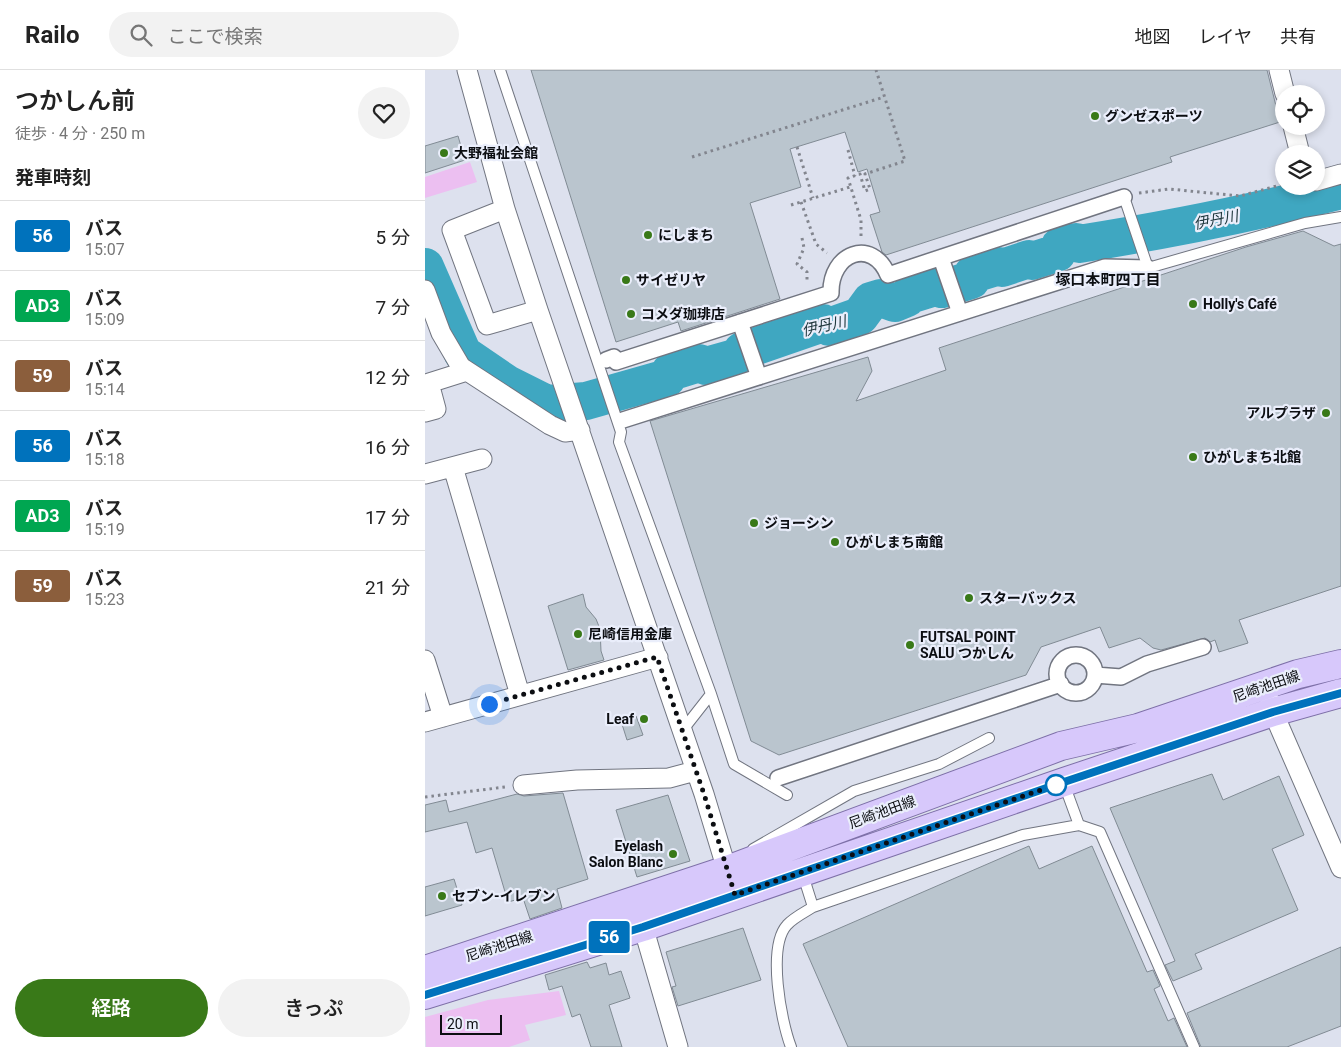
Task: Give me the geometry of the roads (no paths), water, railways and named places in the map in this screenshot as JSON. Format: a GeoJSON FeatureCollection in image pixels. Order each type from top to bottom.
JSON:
{"type":"FeatureCollection","features":[{"type":"Feature","properties":{"kind":"main road","name":"尼崎池田線"},"geometry":{"type":"LineString","coordinates":[[425,995],[639,914],[731,883],[1061,746],[1138,728],[1266,685],[1341,664]]}},
{"type":"Feature","properties":{"kind":"main road","name":"尼崎池田線"},"geometry":{"type":"LineString","coordinates":[[731,883],[801,872],[1273,712],[1341,693]]}},
{"type":"Feature","properties":{"kind":"main road","name":"尼崎池田線"},"geometry":{"type":"LineString","coordinates":[[425,970],[639,914]]}},
{"type":"Feature","properties":{"kind":"street"},"geometry":{"type":"LineString","coordinates":[[467,70],[505,209],[704,794],[731,883]]}},
{"type":"Feature","properties":{"kind":"street"},"geometry":{"type":"LineString","coordinates":[[1282,71],[1284,85]]}},
{"type":"Feature","properties":{"kind":"street"},"geometry":{"type":"LineString","coordinates":[[1325,178],[1341,174]]}},
{"type":"Feature","properties":{"kind":"street"},"geometry":{"type":"LineString","coordinates":[[605,360],[614,357],[616,362],[831,293],[833,274],[839,263],[852,255],[869,255],[880,262],[887,275],[1124,197]]}},
{"type":"Feature","properties":{"kind":"street"},"geometry":{"type":"LineString","coordinates":[[505,209],[452,230],[487,325],[538,310]]}},
{"type":"Feature","properties":{"kind":"street"},"geometry":{"type":"LineString","coordinates":[[941,258],[960,313]]}},
{"type":"Feature","properties":{"kind":"street"},"geometry":{"type":"LineString","coordinates":[[618,415],[759,377],[1105,267],[1148,268]]}},
{"type":"Feature","properties":{"kind":"street"},"geometry":{"type":"LineString","coordinates":[[425,290],[433,337],[461,367],[550,425],[565,432],[578,424]]}},
{"type":"Feature","properties":{"kind":"street"},"geometry":{"type":"LineString","coordinates":[[740,322],[759,377]]}},
{"type":"Feature","properties":{"kind":"street"},"geometry":{"type":"LineString","coordinates":[[425,412],[436,409],[429,383],[467,372]]}},
{"type":"Feature","properties":{"kind":"street"},"geometry":{"type":"LineString","coordinates":[[425,474],[482,459]]}},
{"type":"Feature","properties":{"kind":"street"},"geometry":{"type":"LineString","coordinates":[[453,467],[520,695]]}},
{"type":"Feature","properties":{"kind":"street"},"geometry":{"type":"LineString","coordinates":[[1095,675],[1121,677],[1147,664],[1203,647]]}},
{"type":"Feature","properties":{"kind":"street"},"geometry":{"type":"LineString","coordinates":[[1073,655],[1087,658],[1092,663],[1095,675],[1089,688],[1080,692],[1070,692],[1061,684],[1057,676],[1058,667],[1063,659],[1073,655]]}},
{"type":"Feature","properties":{"kind":"street"},"geometry":{"type":"LineString","coordinates":[[425,660],[434,719],[657,657]]}},
{"type":"Feature","properties":{"kind":"street"},"geometry":{"type":"LineString","coordinates":[[778,778],[1061,684]]}},
{"type":"Feature","properties":{"kind":"street"},"geometry":{"type":"LineString","coordinates":[[1266,685],[1273,712],[1341,868]]}},
{"type":"Feature","properties":{"kind":"street"},"geometry":{"type":"LineString","coordinates":[[523,785],[577,780],[669,778],[695,771]]}},
{"type":"Feature","properties":{"kind":"street"},"geometry":{"type":"LineString","coordinates":[[639,914],[678,1047]]}},
{"type":"Feature","properties":{"kind":"lane"},"geometry":{"type":"LineString","coordinates":[[500,70],[602,378],[618,415],[621,432],[619,442],[711,694],[734,764],[787,795]]}},
{"type":"Feature","properties":{"kind":"lane"},"geometry":{"type":"LineString","coordinates":[[1124,197],[1148,268],[1305,223],[1341,217]]}},
{"type":"Feature","properties":{"kind":"lane"},"geometry":{"type":"LineString","coordinates":[[682,731],[711,694]]}},
{"type":"Feature","properties":{"kind":"lane"},"geometry":{"type":"LineString","coordinates":[[731,883],[758,844],[854,791],[939,764],[989,738]]}},
{"type":"Feature","properties":{"kind":"lane"},"geometry":{"type":"LineString","coordinates":[[1064,782],[1079,825]]}},
{"type":"Feature","properties":{"kind":"lane"},"geometry":{"type":"LineString","coordinates":[[791,1047],[784,1018],[777,948],[786,925],[813,907],[1023,835],[1079,825],[1100,832],[1194,1047]]}},
{"type":"Feature","properties":{"kind":"lane"},"geometry":{"type":"LineString","coordinates":[[801,872],[813,907]]}},
{"type":"Feature","properties":{"kind":"waterway","name":"伊丹川"},"geometry":{"type":"LineString","coordinates":[[425,267],[463,354],[507,384],[547,404],[586,401],[667,378],[670,372],[699,363],[706,366],[738,357],[742,351],[823,323],[829,327],[860,316],[871,301],[881,298],[895,303],[907,298],[909,295],[938,286],[942,289],[971,280],[973,274],[999,266],[1002,268],[1029,259],[1032,261],[1057,253],[1060,246],[1178,227],[1341,190]]}},
{"type":"Feature","properties":{"kind":"place","name":"グンゼスポーツ"},"geometry":{"type":"Point","coordinates":[1095,116]}},
{"type":"Feature","properties":{"kind":"place","name":"大野福祉会館"},"geometry":{"type":"Point","coordinates":[444,153]}},
{"type":"Feature","properties":{"kind":"place","name":"にしまち"},"geometry":{"type":"Point","coordinates":[648,235]}},
{"type":"Feature","properties":{"kind":"place","name":"サイゼリヤ"},"geometry":{"type":"Point","coordinates":[626,280]}},
{"type":"Feature","properties":{"kind":"place","name":"Holly's Café"},"geometry":{"type":"Point","coordinates":[1193,304]}},
{"type":"Feature","properties":{"kind":"place","name":"コメダ珈琲店"},"geometry":{"type":"Point","coordinates":[631,314]}},
{"type":"Feature","properties":{"kind":"place","name":"アルプラザ"},"geometry":{"type":"Point","coordinates":[1326,413]}},
{"type":"Feature","properties":{"kind":"place","name":"ひがしまち北館"},"geometry":{"type":"Point","coordinates":[1193,457]}},
{"type":"Feature","properties":{"kind":"place","name":"ジョーシン"},"geometry":{"type":"Point","coordinates":[754,523]}},
{"type":"Feature","properties":{"kind":"place","name":"ひがしまち南館"},"geometry":{"type":"Point","coordinates":[835,542]}},
{"type":"Feature","properties":{"kind":"place","name":"スターバックス"},"geometry":{"type":"Point","coordinates":[969,598]}},
{"type":"Feature","properties":{"kind":"place","name":"尼崎信用金庫"},"geometry":{"type":"Point","coordinates":[578,634]}},
{"type":"Feature","properties":{"kind":"place","name":"FUTSAL POINT SALU つかしん"},"geometry":{"type":"Point","coordinates":[910,645]}},
{"type":"Feature","properties":{"kind":"place","name":"Leaf"},"geometry":{"type":"Point","coordinates":[644,719]}},
{"type":"Feature","properties":{"kind":"place","name":"Eyelash Salon Blanc"},"geometry":{"type":"Point","coordinates":[673,854]}},
{"type":"Feature","properties":{"kind":"place","name":"セブン-イレブン"},"geometry":{"type":"Point","coordinates":[442,896]}},
{"type":"Feature","properties":{"kind":"district","name":"塚口本町四丁目"},"geometry":{"type":"Point","coordinates":[1108,280]}}]}
